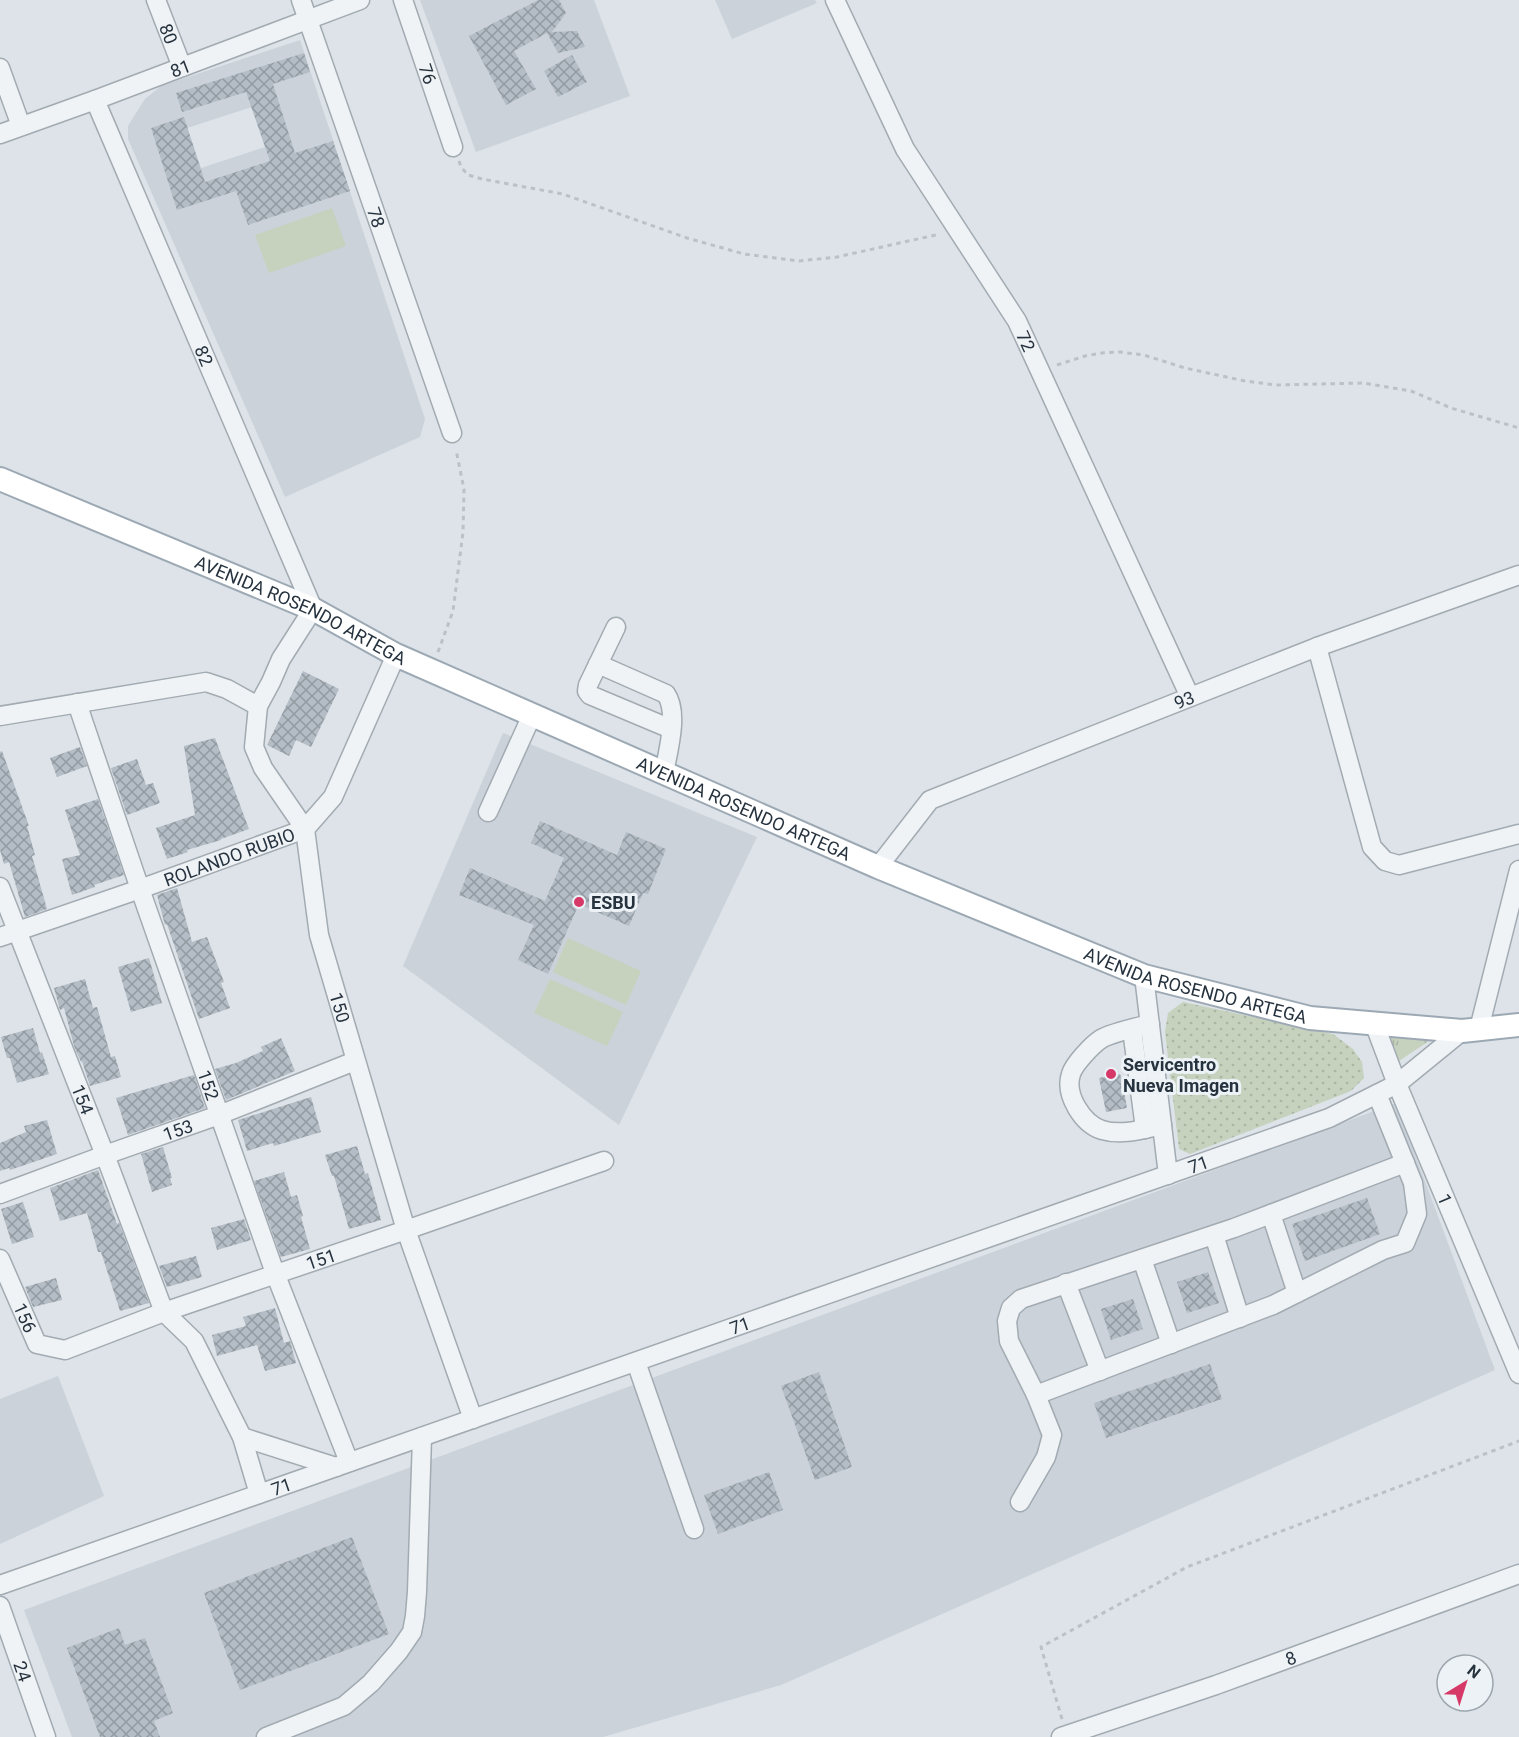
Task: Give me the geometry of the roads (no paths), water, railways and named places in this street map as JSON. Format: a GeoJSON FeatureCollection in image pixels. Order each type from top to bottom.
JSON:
{"type":"FeatureCollection","features":[{"type":"Feature","properties":{"kind":"main road","name":"AVENIDA ROSENDO ARTEGA"},"geometry":{"type":"LineString","coordinates":[[0,479],[313,609],[396,655],[878,867],[1144,976],[1310,1018],[1470,1030],[1519,1024]]}},
{"type":"Feature","properties":{"kind":"street","name":"80"},"geometry":{"type":"LineString","coordinates":[[156,0],[182,67]]}},
{"type":"Feature","properties":{"kind":"street","name":"78"},"geometry":{"type":"LineString","coordinates":[[301,0],[452,433]]}},
{"type":"Feature","properties":{"kind":"street","name":"81"},"geometry":{"type":"LineString","coordinates":[[0,134],[360,0]]}},
{"type":"Feature","properties":{"kind":"street","name":"76"},"geometry":{"type":"LineString","coordinates":[[403,0],[453,147]]}},
{"type":"Feature","properties":{"kind":"street","name":"72"},"geometry":{"type":"LineString","coordinates":[[835,0],[904,149],[1017,321],[1190,697]]}},
{"type":"Feature","properties":{"kind":"street"},"geometry":{"type":"LineString","coordinates":[[0,68],[21,126]]}},
{"type":"Feature","properties":{"kind":"street","name":"82"},"geometry":{"type":"LineString","coordinates":[[95,100],[313,609]]}},
{"type":"Feature","properties":{"kind":"street","name":"93"},"geometry":{"type":"LineString","coordinates":[[878,867],[930,800],[1317,647],[1519,574]]}},
{"type":"Feature","properties":{"kind":"street","name":"150"},"geometry":{"type":"LineString","coordinates":[[313,609],[281,658],[258,706],[254,747],[263,768],[304,829],[319,935],[355,1061],[406,1230],[473,1419]]}},
{"type":"Feature","properties":{"kind":"street"},"geometry":{"type":"LineString","coordinates":[[616,627],[587,691],[590,695],[671,729]]}},
{"type":"Feature","properties":{"kind":"street"},"geometry":{"type":"LineString","coordinates":[[1317,647],[1371,847],[1385,861],[1399,865],[1519,834]]}},
{"type":"Feature","properties":{"kind":"street","name":"ROLANDO RUBIO"},"geometry":{"type":"LineString","coordinates":[[8,934],[304,829],[333,797],[396,655]]}},
{"type":"Feature","properties":{"kind":"street"},"geometry":{"type":"LineString","coordinates":[[598,664],[666,694],[670,700],[671,729],[664,773]]}},
{"type":"Feature","properties":{"kind":"street"},"geometry":{"type":"LineString","coordinates":[[0,716],[206,682],[227,689],[258,706]]}},
{"type":"Feature","properties":{"kind":"street","name":"152"},"geometry":{"type":"LineString","coordinates":[[77,703],[140,889],[343,1465]]}},
{"type":"Feature","properties":{"kind":"street"},"geometry":{"type":"LineString","coordinates":[[488,812],[532,715]]}},
{"type":"Feature","properties":{"kind":"street"},"geometry":{"type":"LineString","coordinates":[[1470,1030],[1519,870]]}},
{"type":"Feature","properties":{"kind":"street","name":"154"},"geometry":{"type":"LineString","coordinates":[[0,887],[8,934],[105,1155],[164,1312]]}},
{"type":"Feature","properties":{"kind":"street"},"geometry":{"type":"LineString","coordinates":[[1144,976],[1141,1026],[1154,1127],[1168,1175]]}},
{"type":"Feature","properties":{"kind":"street","name":"1"},"geometry":{"type":"LineString","coordinates":[[1374,1023],[1397,1084],[1519,1374]]}},
{"type":"Feature","properties":{"kind":"street"},"geometry":{"type":"LineString","coordinates":[[1141,1026],[1102,1038],[1082,1057],[1071,1075],[1070,1096],[1081,1114],[1100,1130],[1120,1133],[1154,1127]]}},
{"type":"Feature","properties":{"kind":"street","name":"71"},"geometry":{"type":"LineString","coordinates":[[0,1585],[1329,1118],[1397,1084],[1470,1030]]}},
{"type":"Feature","properties":{"kind":"street","name":"153"},"geometry":{"type":"LineString","coordinates":[[0,1194],[219,1115],[355,1061]]}},
{"type":"Feature","properties":{"kind":"street"},"geometry":{"type":"LineString","coordinates":[[1036,1395],[1273,1305],[1383,1250],[1405,1243],[1417,1214],[1413,1183],[1377,1094]]}},
{"type":"Feature","properties":{"kind":"street","name":"151"},"geometry":{"type":"LineString","coordinates":[[37,1344],[65,1350],[275,1273],[604,1161]]}},
{"type":"Feature","properties":{"kind":"street"},"geometry":{"type":"LineString","coordinates":[[1020,1502],[1046,1457],[1052,1436],[1036,1395],[1009,1341],[1007,1321],[1011,1308],[1021,1299],[1214,1235],[1405,1163]]}},
{"type":"Feature","properties":{"kind":"street"},"geometry":{"type":"LineString","coordinates":[[1271,1214],[1297,1293]]}},
{"type":"Feature","properties":{"kind":"street"},"geometry":{"type":"LineString","coordinates":[[1214,1235],[1240,1318]]}},
{"type":"Feature","properties":{"kind":"street"},"geometry":{"type":"LineString","coordinates":[[1142,1259],[1171,1344]]}},
{"type":"Feature","properties":{"kind":"street","name":"156"},"geometry":{"type":"LineString","coordinates":[[0,1260],[37,1344]]}},
{"type":"Feature","properties":{"kind":"street"},"geometry":{"type":"LineString","coordinates":[[1066,1283],[1100,1371]]}},
{"type":"Feature","properties":{"kind":"street"},"geometry":{"type":"LineString","coordinates":[[164,1312],[194,1341],[242,1437],[259,1494]]}},
{"type":"Feature","properties":{"kind":"street"},"geometry":{"type":"LineString","coordinates":[[636,1362],[694,1529]]}},
{"type":"Feature","properties":{"kind":"street"},"geometry":{"type":"LineString","coordinates":[[242,1437],[343,1465]]}},
{"type":"Feature","properties":{"kind":"street"},"geometry":{"type":"LineString","coordinates":[[266,1737],[344,1706],[371,1683],[412,1632],[417,1592],[422,1437]]}},
{"type":"Feature","properties":{"kind":"street","name":"8"},"geometry":{"type":"LineString","coordinates":[[1064,1736],[1216,1685],[1519,1574]]}},
{"type":"Feature","properties":{"kind":"street","name":"24"},"geometry":{"type":"LineString","coordinates":[[0,1606],[46,1737]]}},
{"type":"Feature","properties":{"kind":"place","name":"ESBU"},"geometry":{"type":"Point","coordinates":[579,902]}},
{"type":"Feature","properties":{"kind":"place","name":"Servicentro Nueva Imagen"},"geometry":{"type":"Point","coordinates":[1111,1074]}}]}
